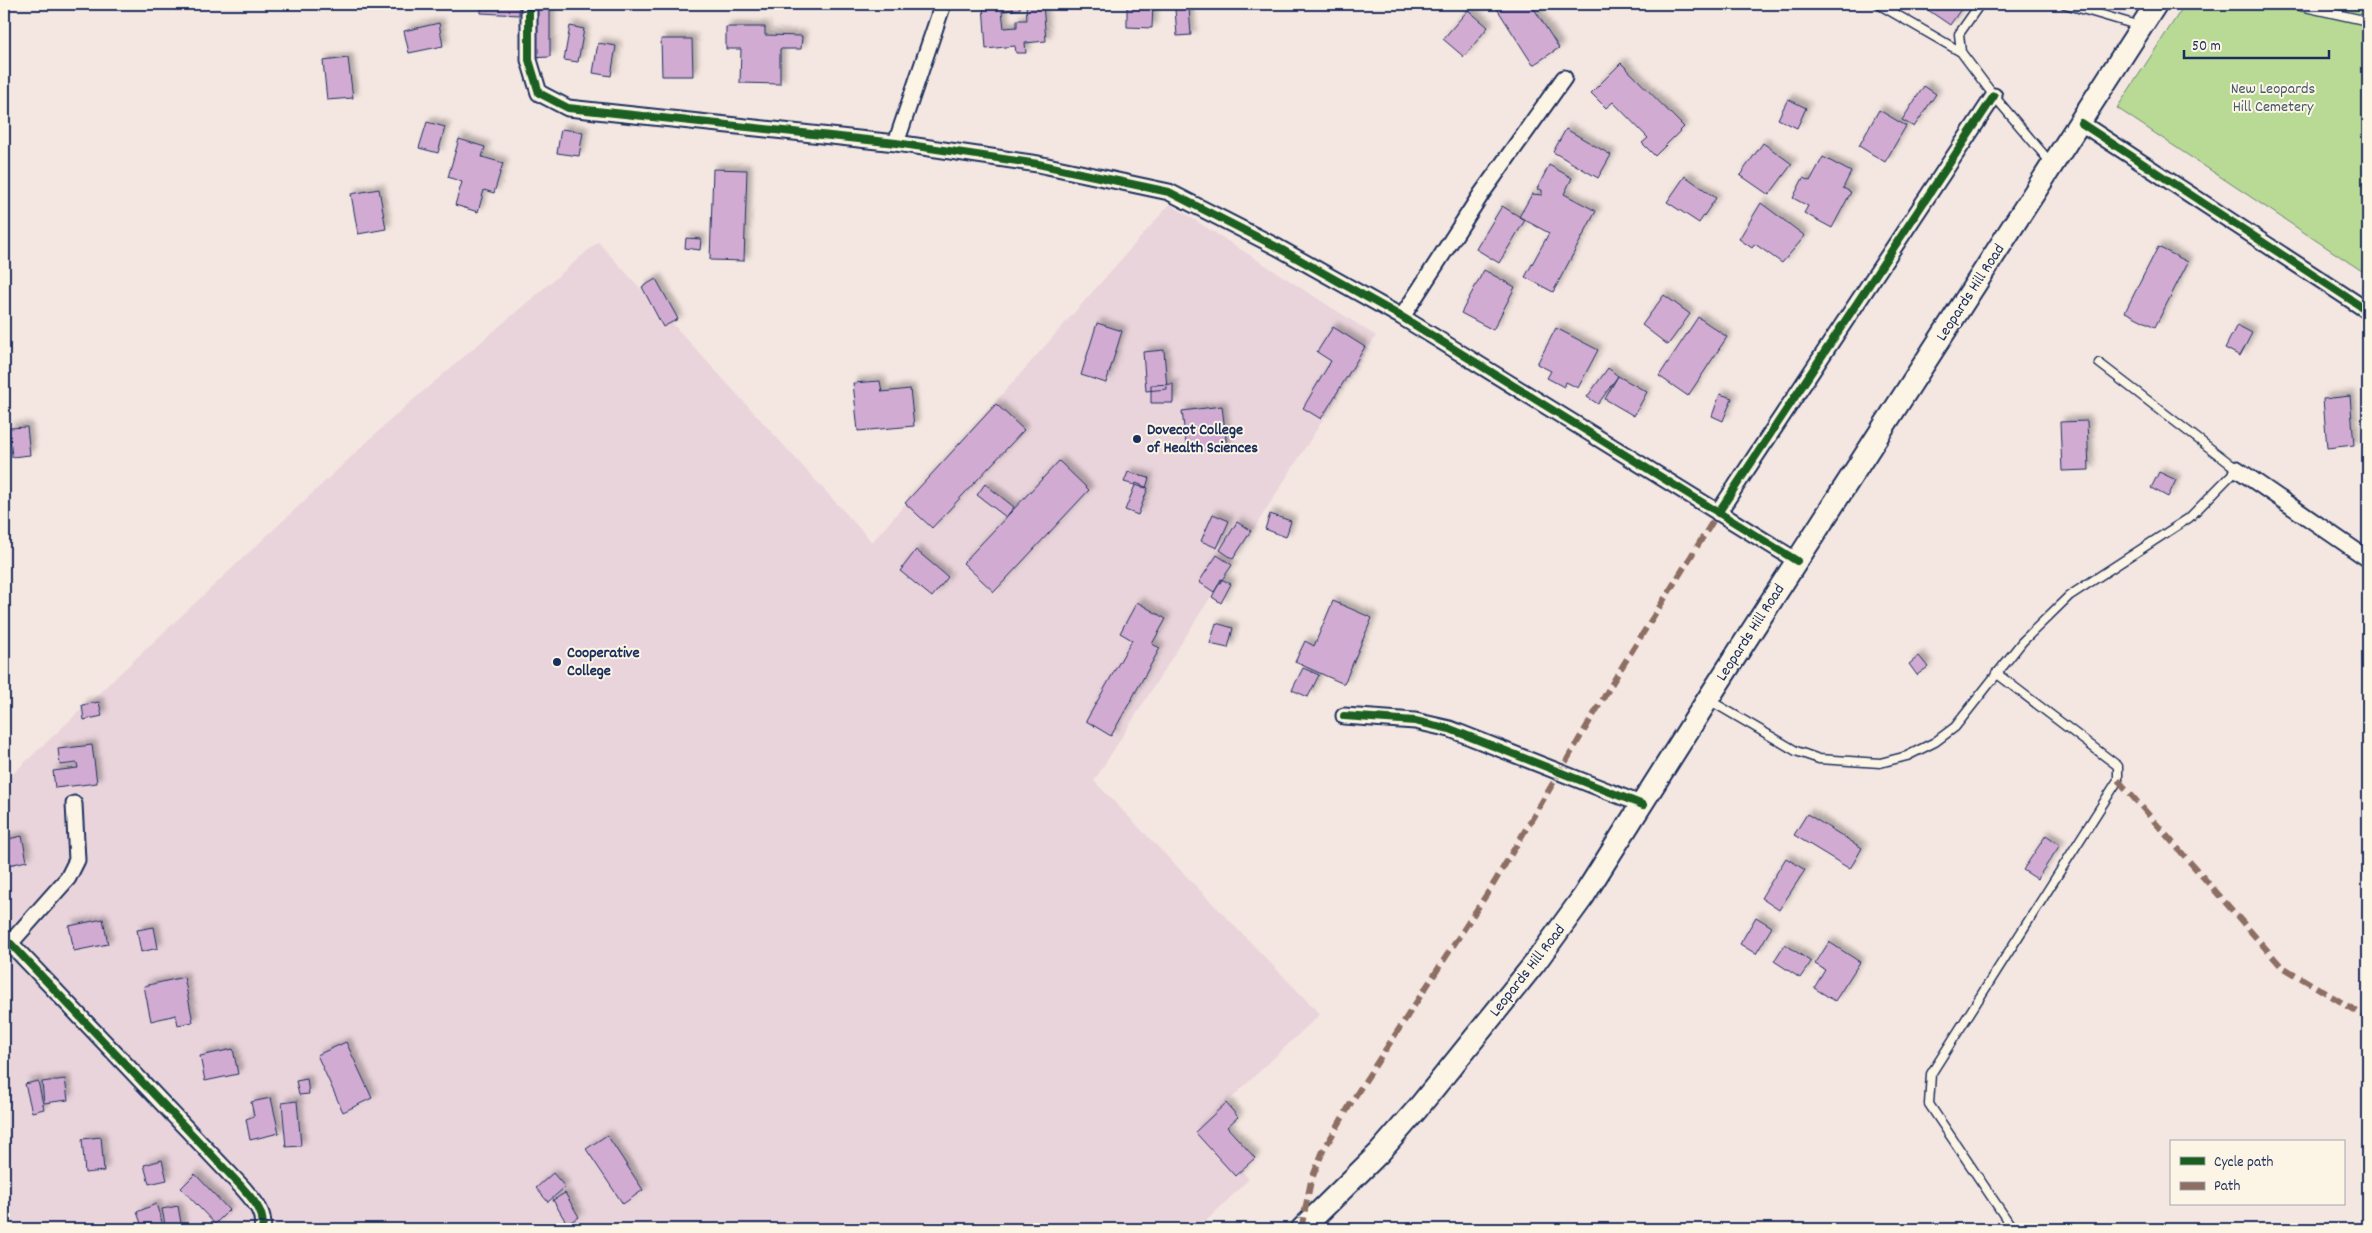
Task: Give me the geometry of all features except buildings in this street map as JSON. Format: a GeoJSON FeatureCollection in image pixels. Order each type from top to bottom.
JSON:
{"type":"FeatureCollection","features":[{"type":"Feature","properties":{"kind":"main road","name":"Leopards Hill Road"},"geometry":{"type":"LineString","coordinates":[[1302,1229],[1379,1153],[1529,970],[1584,897],[1797,561],[2156,4]]}},
{"type":"Feature","properties":{"kind":"street"},"geometry":{"type":"LineString","coordinates":[[530,4],[528,60],[540,93],[568,108],[896,144],[1038,164],[1170,192],[1277,247],[1402,317],[1797,561]]}},
{"type":"Feature","properties":{"kind":"street"},"geometry":{"type":"LineString","coordinates":[[896,144],[943,4]]}},
{"type":"Feature","properties":{"kind":"street"},"geometry":{"type":"LineString","coordinates":[[1402,317],[1482,193],[1564,78]]}},
{"type":"Feature","properties":{"kind":"street"},"geometry":{"type":"LineString","coordinates":[[1718,513],[1994,96]]}},
{"type":"Feature","properties":{"kind":"street"},"geometry":{"type":"LineString","coordinates":[[2081,123],[2368,311]]}},
{"type":"Feature","properties":{"kind":"street"},"geometry":{"type":"LineString","coordinates":[[2237,469],[2368,558]]}},
{"type":"Feature","properties":{"kind":"street"},"geometry":{"type":"LineString","coordinates":[[1344,716],[1415,721],[1450,729],[1643,805]]}},
{"type":"Feature","properties":{"kind":"street"},"geometry":{"type":"LineString","coordinates":[[74,804],[77,860],[68,878],[7,947],[242,1187],[259,1208],[264,1223],[262,1229]]}},
{"type":"Feature","properties":{"kind":"lane"},"geometry":{"type":"LineString","coordinates":[[1878,4],[1961,52],[1994,96],[2053,166]]}},
{"type":"Feature","properties":{"kind":"lane"},"geometry":{"type":"LineString","coordinates":[[1961,52],[1960,34],[1980,4]]}},
{"type":"Feature","properties":{"kind":"lane"},"geometry":{"type":"LineString","coordinates":[[2065,4],[2142,27]]}},
{"type":"Feature","properties":{"kind":"lane"},"geometry":{"type":"LineString","coordinates":[[2291,4],[2368,21]]}},
{"type":"Feature","properties":{"kind":"lane"},"geometry":{"type":"LineString","coordinates":[[1708,700],[1796,751],[1819,760],[1880,763],[1907,756],[1935,742],[1955,728],[1996,673],[2039,623],[2069,596],[2189,518],[2237,469],[2099,363]]}},
{"type":"Feature","properties":{"kind":"lane"},"geometry":{"type":"LineString","coordinates":[[1996,673],[2118,766],[2118,780],[1932,1074],[1929,1104],[2013,1229]]}},
{"type":"Feature","properties":{"kind":"shaded area","name":"Cooperative College"},"geometry":{"type":"Polygon","coordinates":[[[1170,204],[1376,336],[1094,781],[1320,1014],[1201,1127],[1249,1179],[1198,1229],[4,1229],[4,782],[399,412],[598,242],[872,542],[1170,204]]]}},
{"type":"Feature","properties":{"kind":"green space","name":"New Leopards Hill Cemetery"},"geometry":{"type":"Polygon","coordinates":[[[2185,4],[2368,4],[2368,275],[2117,108],[2185,4]]]}},
{"type":"Feature","properties":{"kind":"marked path"},"geometry":{"type":"LineString","coordinates":[[1301,1229],[1311,1181],[1323,1151],[1354,1098],[1494,883],[1620,670],[1718,513]]}},
{"type":"Feature","properties":{"kind":"marked path"},"geometry":{"type":"LineString","coordinates":[[2118,780],[2281,966],[2368,1018]]}},
{"type":"Feature","properties":{"kind":"cycle path"},"geometry":{"type":"LineString","coordinates":[[529,4],[529,60],[539,93],[568,108],[896,143],[1038,164],[1169,192],[1277,247],[1402,317],[1797,561]]}},
{"type":"Feature","properties":{"kind":"cycle path"},"geometry":{"type":"LineString","coordinates":[[1718,513],[1994,96]]}},
{"type":"Feature","properties":{"kind":"cycle path"},"geometry":{"type":"LineString","coordinates":[[2081,123],[2368,311]]}},
{"type":"Feature","properties":{"kind":"cycle path"},"geometry":{"type":"LineString","coordinates":[[1344,716],[1415,721],[1450,729],[1643,805]]}},
{"type":"Feature","properties":{"kind":"cycle path"},"geometry":{"type":"LineString","coordinates":[[11,944],[242,1187],[260,1211],[263,1223],[262,1229]]}},
{"type":"Feature","properties":{"kind":"place","name":"Dovecot College of Health Sciences"},"geometry":{"type":"Point","coordinates":[1137,439]}},
{"type":"Feature","properties":{"kind":"place","name":"Cooperative College"},"geometry":{"type":"Point","coordinates":[557,662]}}]}
